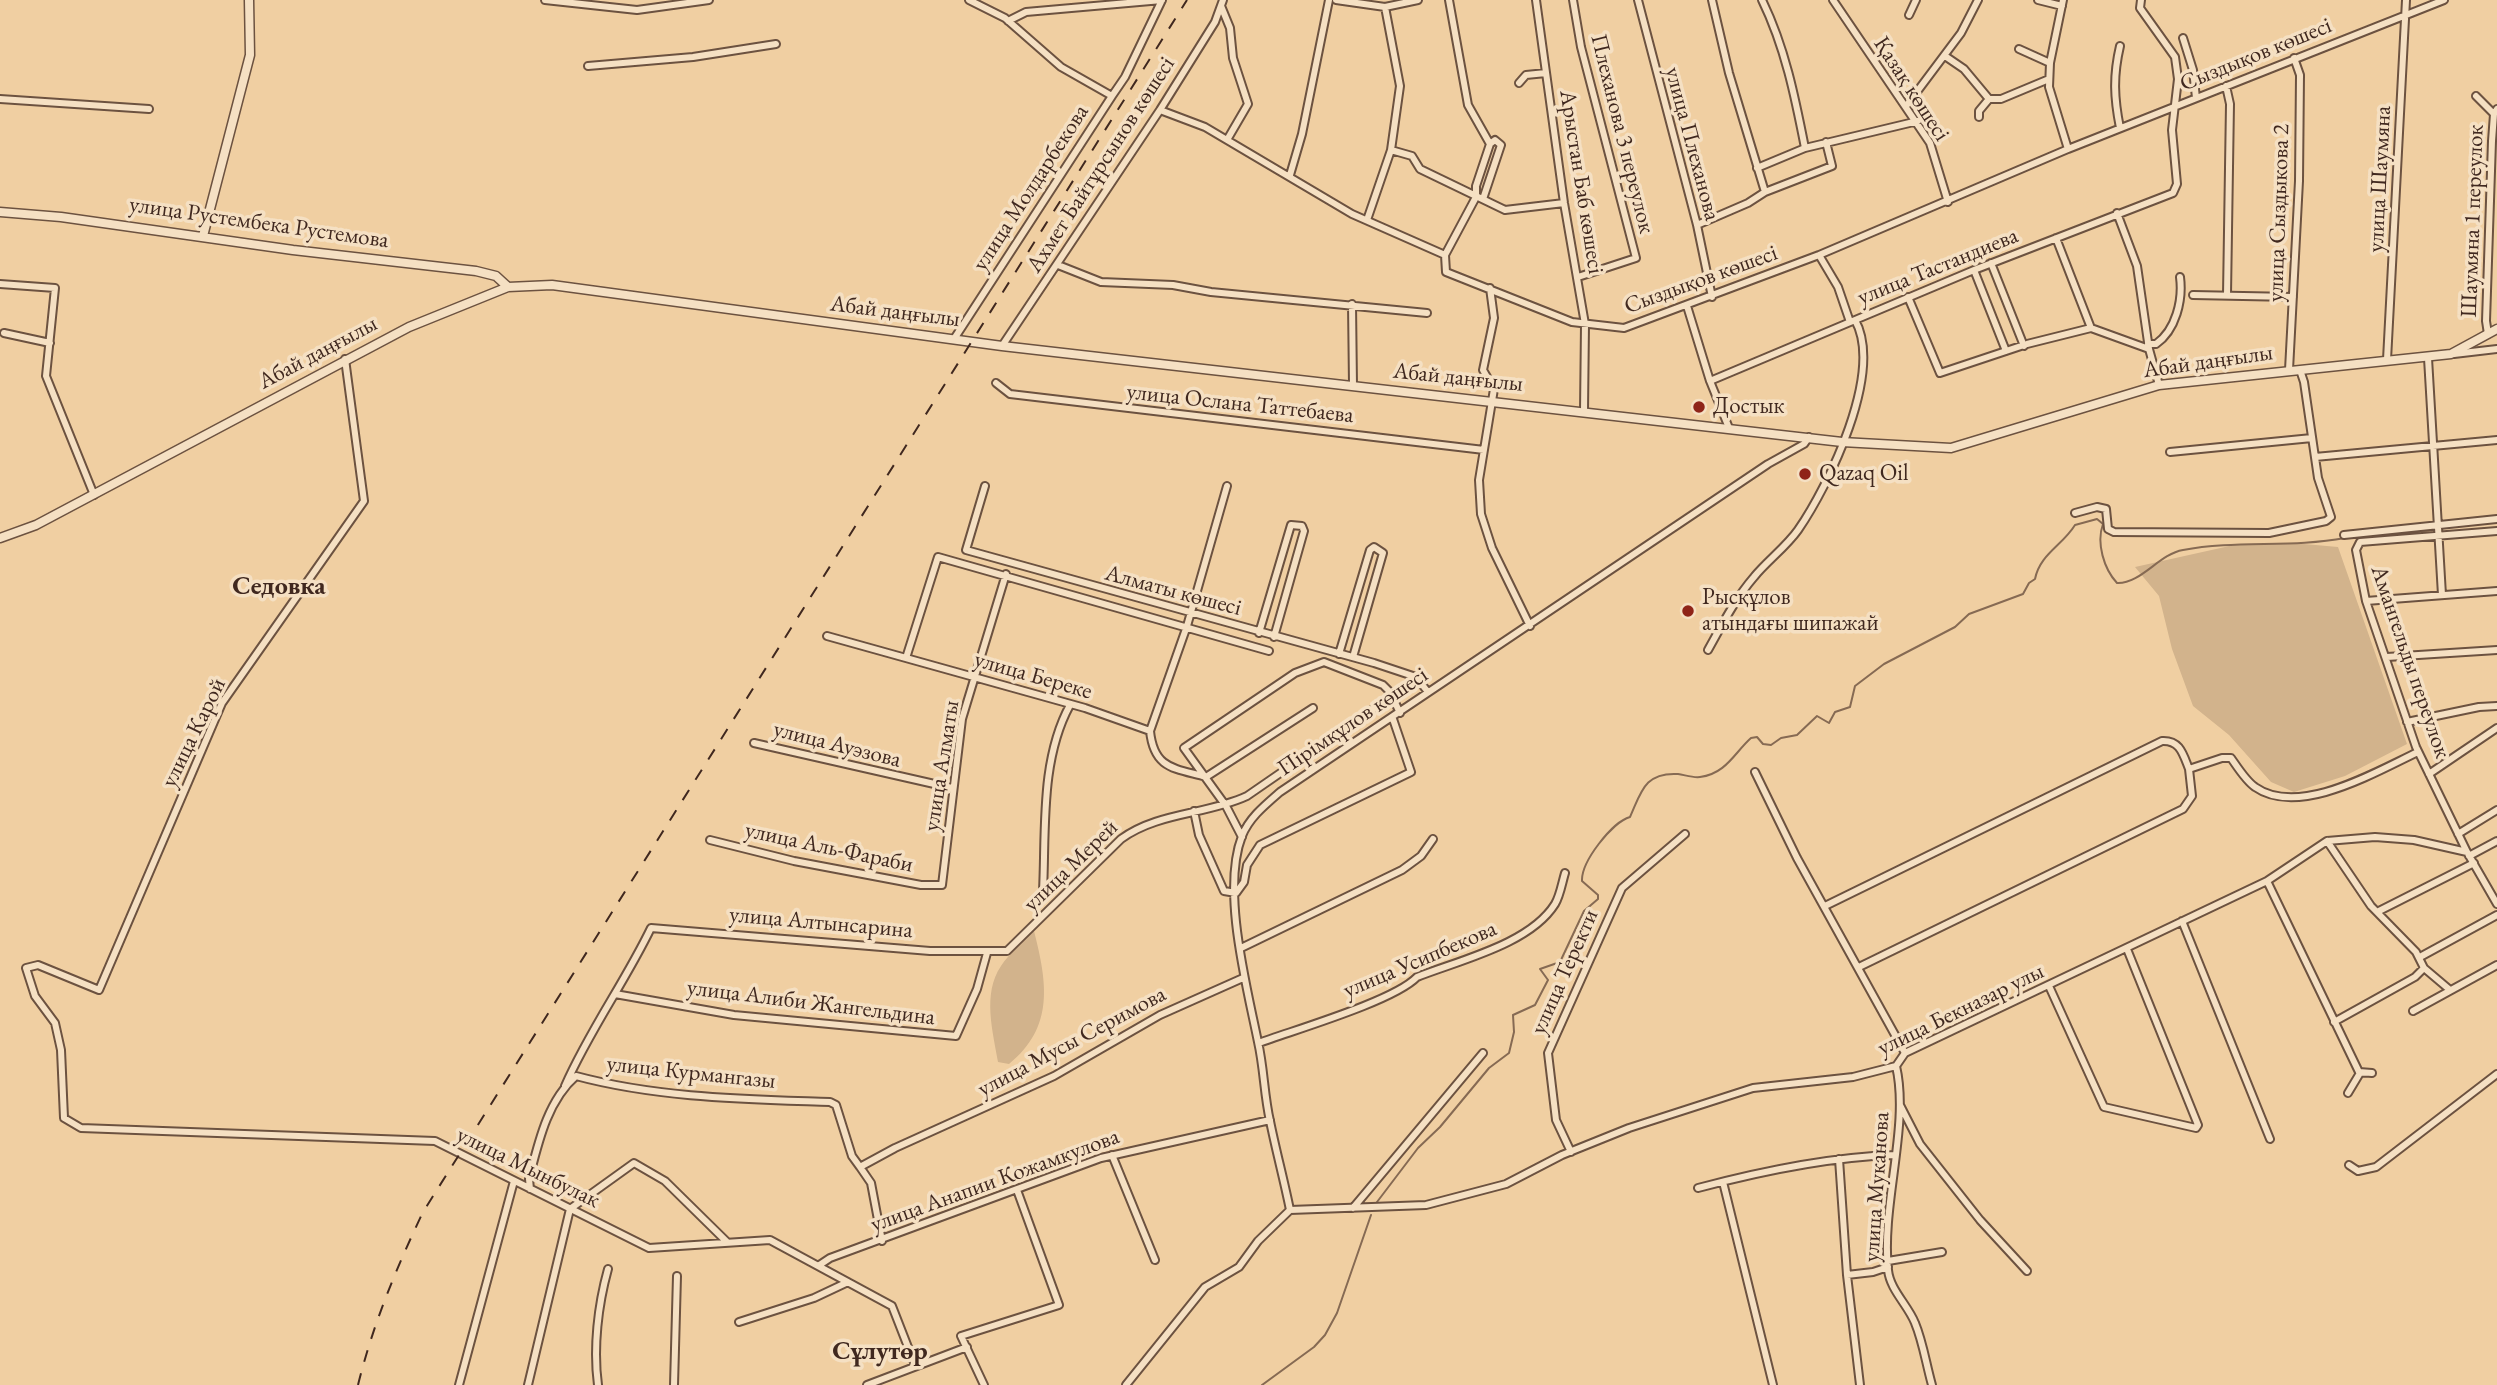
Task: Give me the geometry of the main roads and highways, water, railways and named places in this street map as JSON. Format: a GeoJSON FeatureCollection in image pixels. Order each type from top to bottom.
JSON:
{"type":"FeatureCollection","features":[{"type":"Feature","properties":{"kind":"waterway"},"geometry":{"type":"LineString","coordinates":[[1377,1202],[1418,1148],[1440,1127],[1489,1068],[1509,1053],[1514,1032],[1513,1015],[1535,1005],[1548,980],[1540,969],[1560,962],[1584,911],[1598,899],[1598,895],[1582,881],[1592,854],[1615,826],[1630,817],[1641,792],[1651,780],[1667,774],[1697,777],[1709,775],[1729,762],[1751,738],[1757,737],[1763,744],[1771,745],[1781,738],[1797,735],[1817,716],[1829,723],[1835,712],[1850,707],[1855,686],[1884,664],[1955,627],[1969,614],[2023,594],[2029,583],[2035,579],[2046,556],[2075,525],[2097,519],[2103,524],[2100,539],[2102,555],[2108,571],[2117,583],[2134,579],[2166,557],[2183,550],[2345,538]]}},
{"type":"Feature","properties":{"kind":"waterway"},"geometry":{"type":"LineString","coordinates":[[2389,533],[2433,530]]}},
{"type":"Feature","properties":{"kind":"waterway"},"geometry":{"type":"LineString","coordinates":[[1262,1385],[1314,1347],[1325,1335],[1337,1313],[1371,1215]]}},
{"type":"Feature","properties":{"kind":"railway"},"geometry":{"type":"LineString","coordinates":[[358,1385],[386,1297],[423,1212],[1187,0]]}},
{"type":"Feature","properties":{"kind":"place","name":"Достык"},"geometry":{"type":"Point","coordinates":[1699,407]}},
{"type":"Feature","properties":{"kind":"place","name":"Qazaq Oil"},"geometry":{"type":"Point","coordinates":[1805,474]}},
{"type":"Feature","properties":{"kind":"place","name":"Рысқұлов атындағы шипажай"},"geometry":{"type":"Point","coordinates":[1688,611]}},
{"type":"Feature","properties":{"kind":"district","name":"Седовка"},"geometry":{"type":"Point","coordinates":[279,587]}},
{"type":"Feature","properties":{"kind":"district","name":"Сұлутөр"},"geometry":{"type":"Point","coordinates":[880,1352]}}]}
